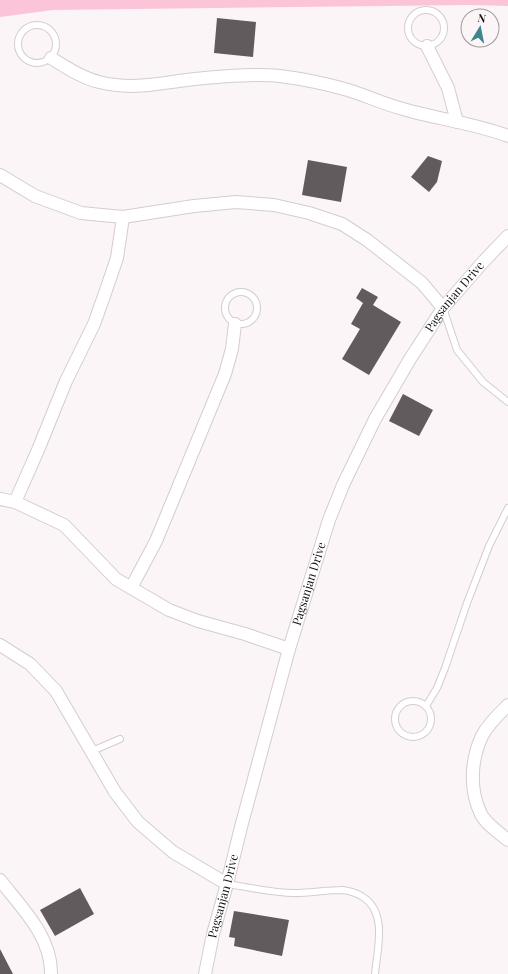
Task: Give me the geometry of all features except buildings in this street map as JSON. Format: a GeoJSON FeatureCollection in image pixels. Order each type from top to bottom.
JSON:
{"type":"FeatureCollection","features":[{"type":"Feature","properties":{"kind":"street"},"geometry":{"type":"LineString","coordinates":[[427,46],[448,88],[456,122]]}},
{"type":"Feature","properties":{"kind":"street"},"geometry":{"type":"LineString","coordinates":[[51,58],[81,75],[98,82],[138,87],[208,78],[280,76],[318,83],[349,91],[386,105],[492,130],[508,136]]}},
{"type":"Feature","properties":{"kind":"street"},"geometry":{"type":"LineString","coordinates":[[0,175],[35,196],[81,213],[123,218],[194,206],[236,202],[274,206],[309,213],[342,224],[367,240],[422,283],[443,308]]}},
{"type":"Feature","properties":{"kind":"street"},"geometry":{"type":"LineString","coordinates":[[15,502],[66,381],[94,324],[117,258],[123,218]]}},
{"type":"Feature","properties":{"kind":"street","name":"Pagsanjan Drive"},"geometry":{"type":"LineString","coordinates":[[205,974],[213,934],[290,649],[329,520],[343,485],[374,419],[443,308],[508,236]]}},
{"type":"Feature","properties":{"kind":"street"},"geometry":{"type":"LineString","coordinates":[[131,588],[156,541],[225,374],[232,349],[235,324]]}},
{"type":"Feature","properties":{"kind":"street"},"geometry":{"type":"LineString","coordinates":[[0,499],[15,502],[64,525],[116,579],[168,610],[290,649]]}},
{"type":"Feature","properties":{"kind":"street"},"geometry":{"type":"LineString","coordinates":[[0,645],[30,664],[56,691],[115,792],[138,822],[173,852],[227,884]]}},
{"type":"Feature","properties":{"kind":"street"},"geometry":{"type":"LineString","coordinates":[[508,705],[493,720],[483,736],[476,755],[473,775],[474,793],[482,815],[497,832],[508,840]]}},
{"type":"Feature","properties":{"kind":"street"},"geometry":{"type":"LineString","coordinates":[[0,880],[34,925],[47,948],[51,974]]}},
{"type":"Feature","properties":{"kind":"lane"},"geometry":{"type":"LineString","coordinates":[[426,10],[434,12],[440,17],[444,24],[444,32],[441,39],[435,44],[427,46],[419,44],[413,40],[409,32],[409,24],[412,17],[418,12],[426,10]]}},
{"type":"Feature","properties":{"kind":"lane"},"geometry":{"type":"LineString","coordinates":[[33,26],[42,26],[49,29],[54,35],[56,43],[55,51],[51,58],[36,64],[28,62],[22,57],[18,50],[20,34],[26,28],[33,26]]}},
{"type":"Feature","properties":{"kind":"lane"},"geometry":{"type":"LineString","coordinates":[[237,292],[246,293],[253,297],[257,305],[256,314],[252,320],[244,324],[235,324],[228,319],[226,315],[225,303],[230,296],[237,292]]}},
{"type":"Feature","properties":{"kind":"lane"},"geometry":{"type":"LineString","coordinates":[[443,308],[457,350],[483,382],[508,402]]}},
{"type":"Feature","properties":{"kind":"lane"},"geometry":{"type":"LineString","coordinates":[[426,706],[437,688],[489,546],[508,508]]}},
{"type":"Feature","properties":{"kind":"lane"},"geometry":{"type":"LineString","coordinates":[[413,700],[426,706],[430,712],[431,719],[430,725],[426,732],[420,736],[413,737],[406,736],[400,732],[396,726],[395,719],[396,712],[400,706],[413,700]]}},
{"type":"Feature","properties":{"kind":"lane"},"geometry":{"type":"LineString","coordinates":[[92,751],[120,739]]}},
{"type":"Feature","properties":{"kind":"lane"},"geometry":{"type":"LineString","coordinates":[[227,884],[293,893],[344,890],[358,894],[368,901],[375,911],[379,923],[375,974]]}},
{"type":"Feature","properties":{"kind":"shaded area"},"geometry":{"type":"Polygon","coordinates":[[[0,0],[508,0],[508,6],[470,5],[53,10],[0,17],[0,0]]]}}]}
